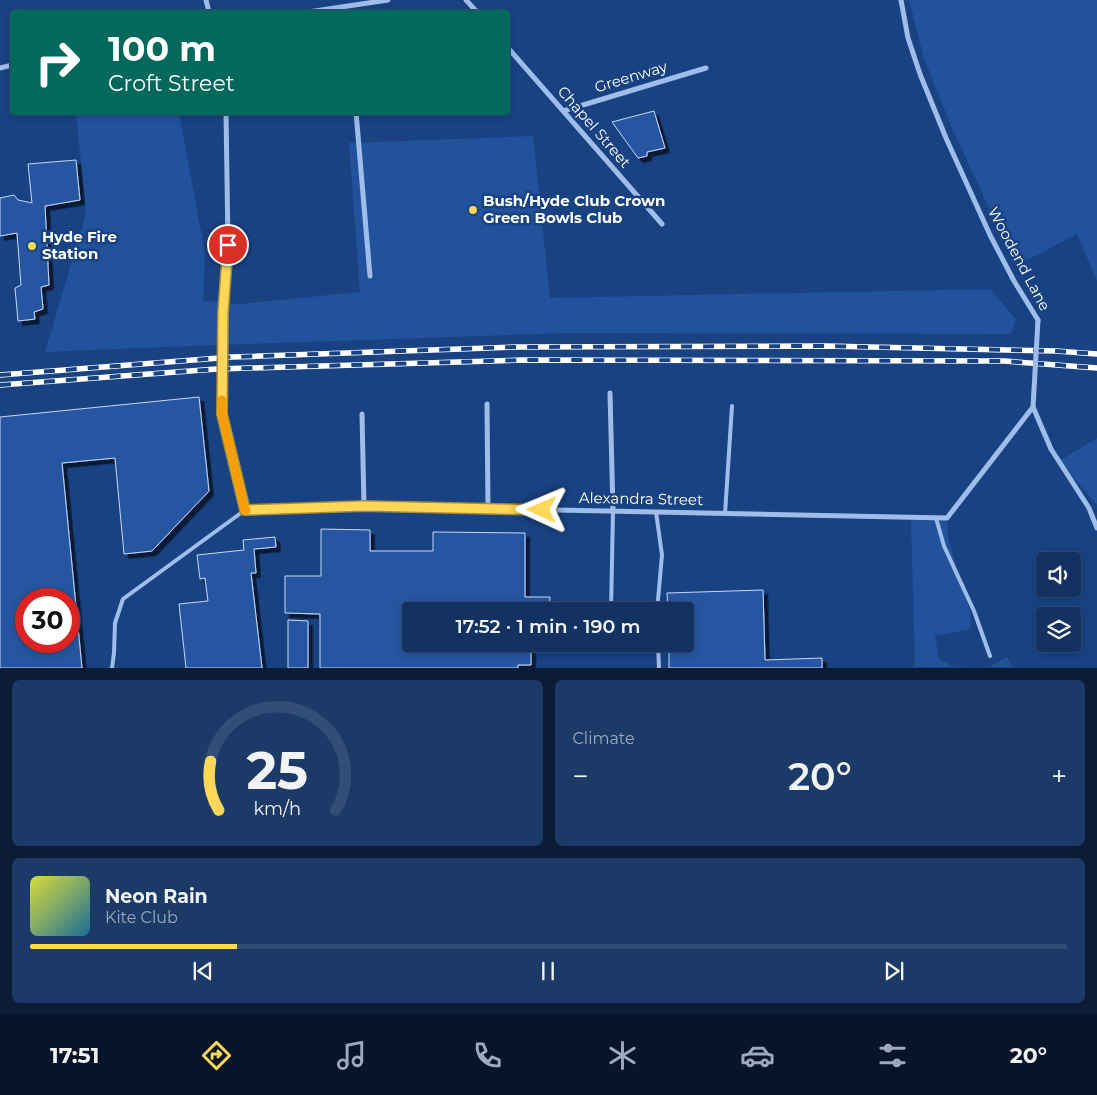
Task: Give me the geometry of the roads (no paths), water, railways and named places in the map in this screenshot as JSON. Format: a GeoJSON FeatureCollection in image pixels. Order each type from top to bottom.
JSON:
{"type":"FeatureCollection","features":[{"type":"Feature","properties":{"kind":"street"},"geometry":{"type":"LineString","coordinates":[[321,10],[388,0]]}},
{"type":"Feature","properties":{"kind":"street"},"geometry":{"type":"LineString","coordinates":[[466,0],[475,10]]}},
{"type":"Feature","properties":{"kind":"street","name":"Woodend Lane"},"geometry":{"type":"LineString","coordinates":[[902,0],[908,38],[920,74],[946,138],[990,235],[1014,281],[1038,320],[1033,407],[1051,449],[1089,508],[1097,528]]}},
{"type":"Feature","properties":{"kind":"street"},"geometry":{"type":"LineString","coordinates":[[347,6],[348,10]]}},
{"type":"Feature","properties":{"kind":"street","name":"Chapel Street"},"geometry":{"type":"LineString","coordinates":[[510,50],[662,224]]}},
{"type":"Feature","properties":{"kind":"street","name":"Greenway"},"geometry":{"type":"LineString","coordinates":[[563,111],[706,68]]}},
{"type":"Feature","properties":{"kind":"street"},"geometry":{"type":"LineString","coordinates":[[226,115],[228,245],[223,313],[222,414],[245,510]]}},
{"type":"Feature","properties":{"kind":"street"},"geometry":{"type":"LineString","coordinates":[[356,115],[370,276]]}},
{"type":"Feature","properties":{"kind":"street"},"geometry":{"type":"LineString","coordinates":[[610,393],[613,511]]}},
{"type":"Feature","properties":{"kind":"street"},"geometry":{"type":"LineString","coordinates":[[487,404],[488,508]]}},
{"type":"Feature","properties":{"kind":"street","name":"Alexandra Street"},"geometry":{"type":"LineString","coordinates":[[245,510],[364,506],[947,518],[1033,407]]}},
{"type":"Feature","properties":{"kind":"street"},"geometry":{"type":"LineString","coordinates":[[362,414],[364,506]]}},
{"type":"Feature","properties":{"kind":"lane"},"geometry":{"type":"LineString","coordinates":[[725,514],[732,406]]}},
{"type":"Feature","properties":{"kind":"lane"},"geometry":{"type":"LineString","coordinates":[[112,668],[115,623],[123,599],[245,510]]}},
{"type":"Feature","properties":{"kind":"lane"},"geometry":{"type":"LineString","coordinates":[[611,602],[613,511]]}},
{"type":"Feature","properties":{"kind":"lane"},"geometry":{"type":"LineString","coordinates":[[656,512],[662,555],[658,602]]}},
{"type":"Feature","properties":{"kind":"lane"},"geometry":{"type":"LineString","coordinates":[[936,518],[944,546],[974,612],[990,656]]}},
{"type":"Feature","properties":{"kind":"lane"},"geometry":{"type":"LineString","coordinates":[[658,652],[659,668]]}},
{"type":"Feature","properties":{"kind":"railway"},"geometry":{"type":"LineString","coordinates":[[0,375],[232,357],[515,347],[826,346],[1056,351],[1097,354]]}},
{"type":"Feature","properties":{"kind":"railway"},"geometry":{"type":"LineString","coordinates":[[0,385],[217,369],[523,360],[1004,361],[1097,368]]}},
{"type":"Feature","properties":{"kind":"place","name":"Bush/Hyde Club Crown Green Bowls Club"},"geometry":{"type":"Point","coordinates":[473,210]}},
{"type":"Feature","properties":{"kind":"place","name":"Hyde Fire Station"},"geometry":{"type":"Point","coordinates":[32,246]}}]}
